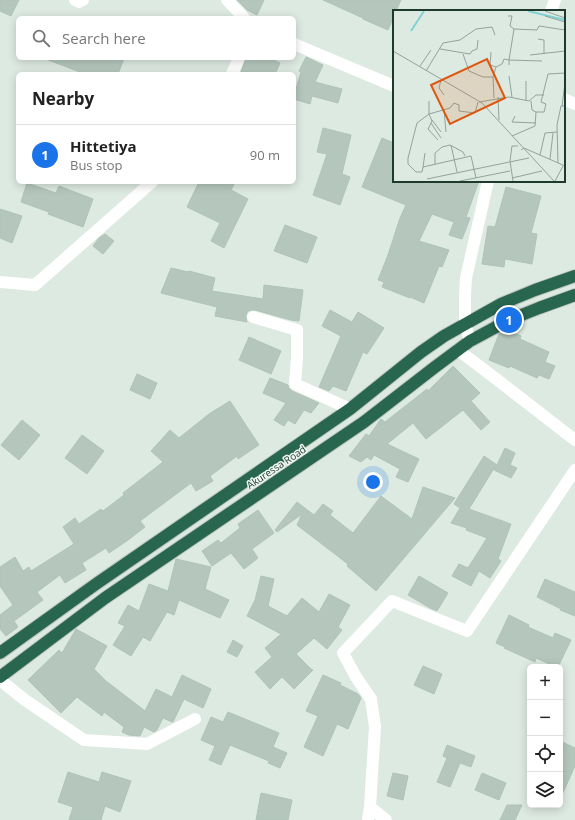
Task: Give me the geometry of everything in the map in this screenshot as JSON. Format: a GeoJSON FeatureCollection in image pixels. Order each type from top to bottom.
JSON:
{"type":"FeatureCollection","features":[{"type":"Feature","properties":{"kind":"highway","name":"Akuressa Road"},"geometry":{"type":"LineString","coordinates":[[0,653],[108,575],[350,410],[421,352],[444,336],[501,304],[575,276]]}},
{"type":"Feature","properties":{"kind":"highway","name":"Akuressa Road"},"geometry":{"type":"LineString","coordinates":[[0,677],[106,598],[364,422],[470,341],[515,318],[575,296]]}},
{"type":"Feature","properties":{"kind":"street"},"geometry":{"type":"LineString","coordinates":[[75,0],[79,2],[83,0]]}},
{"type":"Feature","properties":{"kind":"street"},"geometry":{"type":"LineString","coordinates":[[227,0],[242,16]]}},
{"type":"Feature","properties":{"kind":"street"},"geometry":{"type":"LineString","coordinates":[[551,10],[555,0]]}},
{"type":"Feature","properties":{"kind":"street"},"geometry":{"type":"LineString","coordinates":[[296,45],[393,86]]}},
{"type":"Feature","properties":{"kind":"street"},"geometry":{"type":"LineString","coordinates":[[233,72],[237,60]]}},
{"type":"Feature","properties":{"kind":"street"},"geometry":{"type":"LineString","coordinates":[[565,99],[575,104]]}},
{"type":"Feature","properties":{"kind":"street"},"geometry":{"type":"LineString","coordinates":[[470,341],[465,324],[466,278],[488,182]]}},
{"type":"Feature","properties":{"kind":"street"},"geometry":{"type":"LineString","coordinates":[[0,282],[35,285],[150,184]]}},
{"type":"Feature","properties":{"kind":"street"},"geometry":{"type":"LineString","coordinates":[[252,317],[297,330],[295,384],[350,410]]}},
{"type":"Feature","properties":{"kind":"street"},"geometry":{"type":"LineString","coordinates":[[458,350],[575,440]]}},
{"type":"Feature","properties":{"kind":"street"},"geometry":{"type":"LineString","coordinates":[[368,820],[375,727],[371,699],[356,677],[343,653],[392,601],[467,631],[575,470]]}},
{"type":"Feature","properties":{"kind":"street"},"geometry":{"type":"LineString","coordinates":[[0,680],[25,700],[84,740],[147,744],[195,719]]}},
{"type":"Feature","properties":{"kind":"street"},"geometry":{"type":"LineString","coordinates":[[370,807],[386,820]]}},
{"type":"Feature","properties":{"kind":"building"},"geometry":{"type":"Polygon","coordinates":[[[0,0],[19,0],[11,16],[0,11],[0,0]]]}},
{"type":"Feature","properties":{"kind":"building"},"geometry":{"type":"Polygon","coordinates":[[[237,0],[264,0],[257,15],[247,10],[237,0]]]}},
{"type":"Feature","properties":{"kind":"building"},"geometry":{"type":"Polygon","coordinates":[[[323,0],[401,0],[396,10],[393,10],[393,18],[388,30],[323,0]]]}},
{"type":"Feature","properties":{"kind":"building"},"geometry":{"type":"Polygon","coordinates":[[[306,57],[323,65],[315,82],[342,89],[338,103],[312,96],[310,104],[296,100],[296,89],[301,72],[299,71],[306,57]]]}},
{"type":"Feature","properties":{"kind":"building"},"geometry":{"type":"Polygon","coordinates":[[[49,60],[123,60],[119,72],[80,72],[49,60]]]}},
{"type":"Feature","properties":{"kind":"building"},"geometry":{"type":"Polygon","coordinates":[[[245,60],[274,60],[280,63],[276,72],[241,72],[245,60]]]}},
{"type":"Feature","properties":{"kind":"building"},"geometry":{"type":"Polygon","coordinates":[[[323,128],[351,135],[342,174],[350,177],[340,205],[313,195],[327,154],[317,152],[323,128]]]}},
{"type":"Feature","properties":{"kind":"building"},"geometry":{"type":"Polygon","coordinates":[[[382,138],[393,143],[393,182],[479,182],[466,217],[470,218],[462,239],[449,235],[454,222],[432,214],[419,241],[449,250],[442,267],[439,266],[424,303],[382,287],[384,282],[378,280],[406,205],[362,187],[382,138]]]}},
{"type":"Feature","properties":{"kind":"building"},"geometry":{"type":"Polygon","coordinates":[[[27,184],[56,193],[59,186],[93,199],[83,227],[21,202],[27,184]]]}},
{"type":"Feature","properties":{"kind":"building"},"geometry":{"type":"Polygon","coordinates":[[[198,184],[234,184],[231,190],[248,199],[224,248],[211,241],[220,223],[187,207],[198,184]]]}},
{"type":"Feature","properties":{"kind":"building"},"geometry":{"type":"Polygon","coordinates":[[[506,187],[541,196],[531,233],[537,234],[532,264],[505,259],[504,267],[482,264],[488,226],[495,227],[506,187]]]}},
{"type":"Feature","properties":{"kind":"building"},"geometry":{"type":"Polygon","coordinates":[[[0,209],[22,216],[12,243],[0,238],[0,209]]]}},
{"type":"Feature","properties":{"kind":"building"},"geometry":{"type":"Polygon","coordinates":[[[285,225],[317,237],[307,263],[274,251],[285,225]]]}},
{"type":"Feature","properties":{"kind":"building"},"geometry":{"type":"Polygon","coordinates":[[[105,234],[114,241],[103,254],[93,246],[99,238],[105,234]]]}},
{"type":"Feature","properties":{"kind":"building"},"geometry":{"type":"Polygon","coordinates":[[[171,268],[215,278],[212,291],[263,299],[264,285],[303,290],[299,321],[255,310],[248,311],[246,315],[247,322],[215,316],[217,307],[161,293],[171,268]]]}},
{"type":"Feature","properties":{"kind":"building"},"geometry":{"type":"Polygon","coordinates":[[[330,310],[352,322],[358,312],[384,328],[367,354],[363,352],[346,391],[333,386],[329,391],[319,387],[341,336],[322,326],[330,310]]]}},
{"type":"Feature","properties":{"kind":"building"},"geometry":{"type":"Polygon","coordinates":[[[506,330],[521,336],[520,339],[549,352],[545,362],[555,366],[549,379],[539,375],[537,378],[510,366],[509,368],[489,360],[499,334],[506,330]]]}},
{"type":"Feature","properties":{"kind":"building"},"geometry":{"type":"Polygon","coordinates":[[[249,337],[281,351],[271,374],[239,360],[249,337]]]}},
{"type":"Feature","properties":{"kind":"building"},"geometry":{"type":"Polygon","coordinates":[[[453,366],[480,393],[471,401],[490,422],[481,430],[463,410],[426,439],[413,423],[387,444],[419,459],[408,482],[396,477],[400,469],[374,455],[371,460],[367,457],[361,462],[349,456],[366,434],[369,436],[381,419],[385,422],[427,389],[428,391],[453,366]]]}},
{"type":"Feature","properties":{"kind":"building"},"geometry":{"type":"Polygon","coordinates":[[[137,374],[157,383],[150,399],[130,390],[137,374]]]}},
{"type":"Feature","properties":{"kind":"building"},"geometry":{"type":"Polygon","coordinates":[[[270,378],[288,385],[292,391],[319,403],[311,413],[304,410],[295,424],[288,420],[284,426],[274,420],[286,403],[263,393],[270,378]]]}},
{"type":"Feature","properties":{"kind":"building"},"geometry":{"type":"Polygon","coordinates":[[[230,401],[259,445],[238,459],[237,456],[210,476],[213,481],[196,491],[191,483],[140,521],[145,527],[128,540],[109,553],[106,548],[82,563],[86,570],[65,583],[60,575],[37,592],[43,600],[14,621],[18,627],[6,636],[0,629],[0,615],[13,605],[0,586],[0,567],[15,557],[23,571],[29,567],[31,571],[74,544],[63,527],[75,518],[79,524],[101,509],[103,511],[124,495],[123,493],[163,462],[151,451],[170,430],[179,438],[209,414],[230,401]]]}},
{"type":"Feature","properties":{"kind":"building"},"geometry":{"type":"Polygon","coordinates":[[[22,420],[40,435],[19,460],[1,445],[22,420]]]}},
{"type":"Feature","properties":{"kind":"building"},"geometry":{"type":"Polygon","coordinates":[[[82,435],[104,451],[87,474],[65,458],[82,435]]]}},
{"type":"Feature","properties":{"kind":"building"},"geometry":{"type":"Polygon","coordinates":[[[505,448],[515,453],[510,465],[517,468],[511,478],[494,470],[496,465],[469,509],[511,524],[498,559],[501,561],[490,578],[479,571],[471,586],[452,576],[459,564],[468,568],[487,538],[466,530],[467,528],[451,523],[460,508],[454,504],[484,456],[497,465],[505,448]]]}},
{"type":"Feature","properties":{"kind":"building"},"geometry":{"type":"Polygon","coordinates":[[[423,487],[455,498],[376,591],[347,566],[348,564],[297,525],[302,514],[277,532],[275,530],[297,502],[314,515],[323,504],[333,511],[330,515],[353,533],[381,496],[412,519],[423,487]]]}},
{"type":"Feature","properties":{"kind":"building"},"geometry":{"type":"Polygon","coordinates":[[[258,510],[274,533],[252,549],[258,558],[244,569],[231,553],[212,566],[202,551],[218,540],[221,543],[240,528],[238,524],[258,510]]]}},
{"type":"Feature","properties":{"kind":"building"},"geometry":{"type":"Polygon","coordinates":[[[176,559],[211,567],[205,589],[229,600],[220,618],[179,600],[174,615],[167,612],[150,641],[143,637],[131,656],[113,645],[125,626],[118,623],[128,605],[139,611],[149,584],[168,591],[176,559]]]}},
{"type":"Feature","properties":{"kind":"building"},"geometry":{"type":"Polygon","coordinates":[[[261,576],[274,579],[268,606],[287,616],[302,598],[319,612],[329,594],[350,605],[338,627],[342,630],[327,649],[314,638],[296,654],[313,670],[294,689],[282,677],[270,689],[255,672],[272,657],[265,648],[281,634],[247,616],[255,600],[261,576]]]}},
{"type":"Feature","properties":{"kind":"building"},"geometry":{"type":"Polygon","coordinates":[[[419,576],[448,593],[437,611],[408,595],[419,576]]]}},
{"type":"Feature","properties":{"kind":"building"},"geometry":{"type":"Polygon","coordinates":[[[545,579],[575,592],[575,616],[560,610],[561,609],[537,597],[545,579]]]}},
{"type":"Feature","properties":{"kind":"building"},"geometry":{"type":"Polygon","coordinates":[[[509,615],[529,625],[528,627],[553,638],[555,633],[571,640],[559,664],[549,664],[536,658],[535,662],[496,643],[509,615]]]}},
{"type":"Feature","properties":{"kind":"building"},"geometry":{"type":"Polygon","coordinates":[[[76,629],[107,646],[94,669],[106,681],[145,711],[156,689],[172,697],[182,675],[211,689],[203,708],[184,699],[173,722],[163,718],[157,730],[154,732],[144,727],[140,736],[129,735],[122,732],[124,727],[104,712],[102,716],[77,697],[61,713],[28,680],[59,650],[62,653],[76,629]]]}},
{"type":"Feature","properties":{"kind":"building"},"geometry":{"type":"Polygon","coordinates":[[[233,640],[243,646],[237,657],[227,652],[233,640]]]}},
{"type":"Feature","properties":{"kind":"building"},"geometry":{"type":"Polygon","coordinates":[[[423,666],[442,674],[434,694],[414,685],[423,666]]]}},
{"type":"Feature","properties":{"kind":"building"},"geometry":{"type":"Polygon","coordinates":[[[323,675],[341,683],[340,685],[358,694],[361,698],[348,729],[337,724],[323,756],[304,747],[318,716],[306,711],[323,675]]]}},
{"type":"Feature","properties":{"kind":"building"},"geometry":{"type":"Polygon","coordinates":[[[228,712],[279,733],[273,747],[287,753],[280,768],[268,763],[269,761],[230,745],[221,765],[209,760],[215,746],[201,740],[211,717],[223,722],[228,712]]]}},
{"type":"Feature","properties":{"kind":"building"},"geometry":{"type":"Polygon","coordinates":[[[563,742],[575,748],[575,766],[563,792],[563,742]]]}},
{"type":"Feature","properties":{"kind":"building"},"geometry":{"type":"Polygon","coordinates":[[[447,745],[475,756],[471,767],[460,763],[450,787],[437,782],[447,758],[443,756],[447,745]]]}},
{"type":"Feature","properties":{"kind":"building"},"geometry":{"type":"Polygon","coordinates":[[[68,772],[99,782],[102,772],[131,781],[120,812],[105,806],[101,820],[69,820],[73,807],[58,802],[68,772]]]}},
{"type":"Feature","properties":{"kind":"building"},"geometry":{"type":"Polygon","coordinates":[[[393,773],[408,776],[403,800],[387,796],[393,773]]]}},
{"type":"Feature","properties":{"kind":"building"},"geometry":{"type":"Polygon","coordinates":[[[482,773],[506,783],[499,800],[475,790],[482,773]]]}},
{"type":"Feature","properties":{"kind":"building"},"geometry":{"type":"Polygon","coordinates":[[[261,793],[292,800],[288,820],[256,820],[261,793]]]}},
{"type":"Feature","properties":{"kind":"building"},"geometry":{"type":"Polygon","coordinates":[[[507,805],[522,805],[515,820],[500,820],[507,805]]]}},
{"type":"Feature","properties":{"kind":"place","name":"Hittetiya"},"geometry":{"type":"Point","coordinates":[509,320]}}]}
